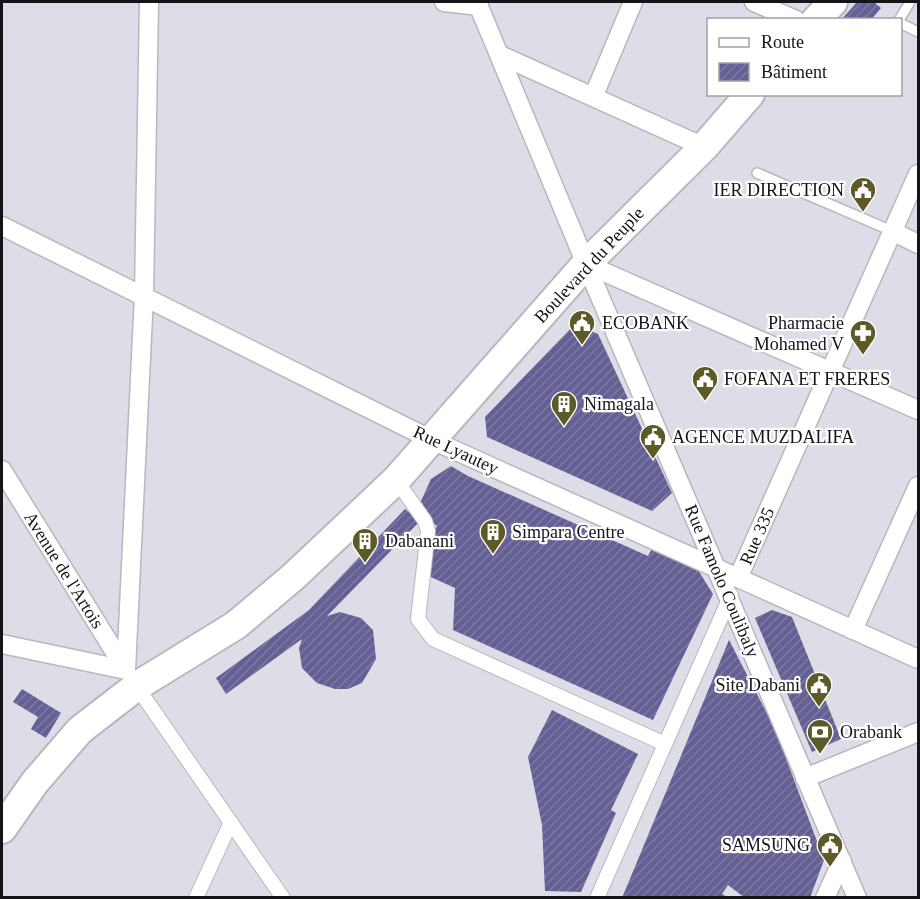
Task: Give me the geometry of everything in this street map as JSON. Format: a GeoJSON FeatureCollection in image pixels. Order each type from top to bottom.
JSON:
{"type":"FeatureCollection","features":[{"type":"Feature","properties":{"kind":"main road"},"geometry":{"type":"LineString","coordinates":[[818,18],[833,2]]}},
{"type":"Feature","properties":{"kind":"main road","name":"Boulevard du Peuple"},"geometry":{"type":"LineString","coordinates":[[2,829],[35,782],[80,730],[131,678],[236,625],[293,577],[396,480],[586,264],[704,147],[748,96]]}},
{"type":"Feature","properties":{"kind":"street"},"geometry":{"type":"LineString","coordinates":[[149,2],[144,295],[131,678],[283,897]]}},
{"type":"Feature","properties":{"kind":"street"},"geometry":{"type":"LineString","coordinates":[[444,2],[478,4]]}},
{"type":"Feature","properties":{"kind":"street"},"geometry":{"type":"LineString","coordinates":[[594,95],[633,2]]}},
{"type":"Feature","properties":{"kind":"street"},"geometry":{"type":"LineString","coordinates":[[754,2],[791,18]]}},
{"type":"Feature","properties":{"kind":"street","name":"Rue Famolo Coulibaly"},"geometry":{"type":"LineString","coordinates":[[478,4],[586,264],[858,897]]}},
{"type":"Feature","properties":{"kind":"street"},"geometry":{"type":"LineString","coordinates":[[500,55],[594,95],[704,147]]}},
{"type":"Feature","properties":{"kind":"street","name":"Rue 335"},"geometry":{"type":"LineString","coordinates":[[597,897],[918,174]]}},
{"type":"Feature","properties":{"kind":"street","name":"Rue Lyautey"},"geometry":{"type":"LineString","coordinates":[[2,226],[432,440],[918,659]]}},
{"type":"Feature","properties":{"kind":"street"},"geometry":{"type":"LineString","coordinates":[[891,231],[918,244]]}},
{"type":"Feature","properties":{"kind":"street"},"geometry":{"type":"LineString","coordinates":[[586,264],[918,410]]}},
{"type":"Feature","properties":{"kind":"street","name":"Avenue de l'Artois"},"geometry":{"type":"LineString","coordinates":[[2,470],[131,678]]}},
{"type":"Feature","properties":{"kind":"street"},"geometry":{"type":"LineString","coordinates":[[396,480],[425,521],[428,531],[418,619],[433,639],[665,744]]}},
{"type":"Feature","properties":{"kind":"street"},"geometry":{"type":"LineString","coordinates":[[853,630],[918,486]]}},
{"type":"Feature","properties":{"kind":"street"},"geometry":{"type":"LineString","coordinates":[[2,644],[131,678]]}},
{"type":"Feature","properties":{"kind":"street"},"geometry":{"type":"LineString","coordinates":[[806,778],[918,732]]}},
{"type":"Feature","properties":{"kind":"street"},"geometry":{"type":"LineString","coordinates":[[196,897],[231,822]]}},
{"type":"Feature","properties":{"kind":"street"},"geometry":{"type":"LineString","coordinates":[[825,897],[842,861]]}},
{"type":"Feature","properties":{"kind":"lane"},"geometry":{"type":"LineString","coordinates":[[902,18],[910,2]]}},
{"type":"Feature","properties":{"kind":"lane"},"geometry":{"type":"LineString","coordinates":[[902,22],[918,32]]}},
{"type":"Feature","properties":{"kind":"lane"},"geometry":{"type":"LineString","coordinates":[[757,172],[891,231]]}},
{"type":"Feature","properties":{"kind":"building"},"geometry":{"type":"Polygon","coordinates":[[[857,2],[874,2],[881,8],[873,18],[843,18],[857,2]]]}},
{"type":"Feature","properties":{"kind":"building","name":"Nimagala"},"geometry":{"type":"Polygon","coordinates":[[[575,324],[598,334],[672,493],[652,511],[487,437],[485,417],[575,324]]]}},
{"type":"Feature","properties":{"kind":"building"},"geometry":{"type":"Polygon","coordinates":[[[451,466],[468,476],[648,556],[652,548],[698,570],[713,594],[653,720],[453,630],[455,588],[424,574],[431,535],[437,526],[427,518],[421,501],[431,479],[451,466]]]}},
{"type":"Feature","properties":{"kind":"building","name":"Dabanani"},"geometry":{"type":"Polygon","coordinates":[[[405,509],[420,521],[327,616],[340,612],[361,618],[373,630],[376,659],[362,683],[348,689],[335,689],[317,683],[302,668],[299,648],[302,639],[226,694],[216,678],[309,610],[405,509]]]}},
{"type":"Feature","properties":{"kind":"building"},"geometry":{"type":"Polygon","coordinates":[[[772,610],[792,617],[841,739],[812,752],[755,618],[772,610]]]}},
{"type":"Feature","properties":{"kind":"building"},"geometry":{"type":"Polygon","coordinates":[[[729,640],[775,729],[824,860],[810,898],[745,898],[728,885],[722,894],[729,898],[622,898],[729,640]]]}},
{"type":"Feature","properties":{"kind":"building"},"geometry":{"type":"Polygon","coordinates":[[[22,689],[61,713],[46,738],[31,729],[38,717],[13,702],[22,689]]]}},
{"type":"Feature","properties":{"kind":"building"},"geometry":{"type":"Polygon","coordinates":[[[552,710],[638,754],[611,810],[616,813],[581,892],[545,891],[542,825],[528,757],[552,710]]]}},
{"type":"Feature","properties":{"kind":"place","name":"IER DIRECTION"},"geometry":{"type":"Point","coordinates":[863,213]}},
{"type":"Feature","properties":{"kind":"place","name":"ECOBANK"},"geometry":{"type":"Point","coordinates":[582,346]}},
{"type":"Feature","properties":{"kind":"place","name":"Pharmacie Mohamed V"},"geometry":{"type":"Point","coordinates":[863,356]}},
{"type":"Feature","properties":{"kind":"place","name":"FOFANA ET FRERES"},"geometry":{"type":"Point","coordinates":[705,402]}},
{"type":"Feature","properties":{"kind":"place","name":"Nimagala"},"geometry":{"type":"Point","coordinates":[564,427]}},
{"type":"Feature","properties":{"kind":"place","name":"AGENCE MUZDALIFA"},"geometry":{"type":"Point","coordinates":[653,460]}},
{"type":"Feature","properties":{"kind":"place","name":"Simpara Centre"},"geometry":{"type":"Point","coordinates":[493,555]}},
{"type":"Feature","properties":{"kind":"place","name":"Dabanani"},"geometry":{"type":"Point","coordinates":[365,564]}},
{"type":"Feature","properties":{"kind":"place","name":"Site Dabani"},"geometry":{"type":"Point","coordinates":[819,708]}},
{"type":"Feature","properties":{"kind":"place","name":"Orabank"},"geometry":{"type":"Point","coordinates":[820,755]}},
{"type":"Feature","properties":{"kind":"place","name":"SAMSUNG"},"geometry":{"type":"Point","coordinates":[830,868]}}]}
